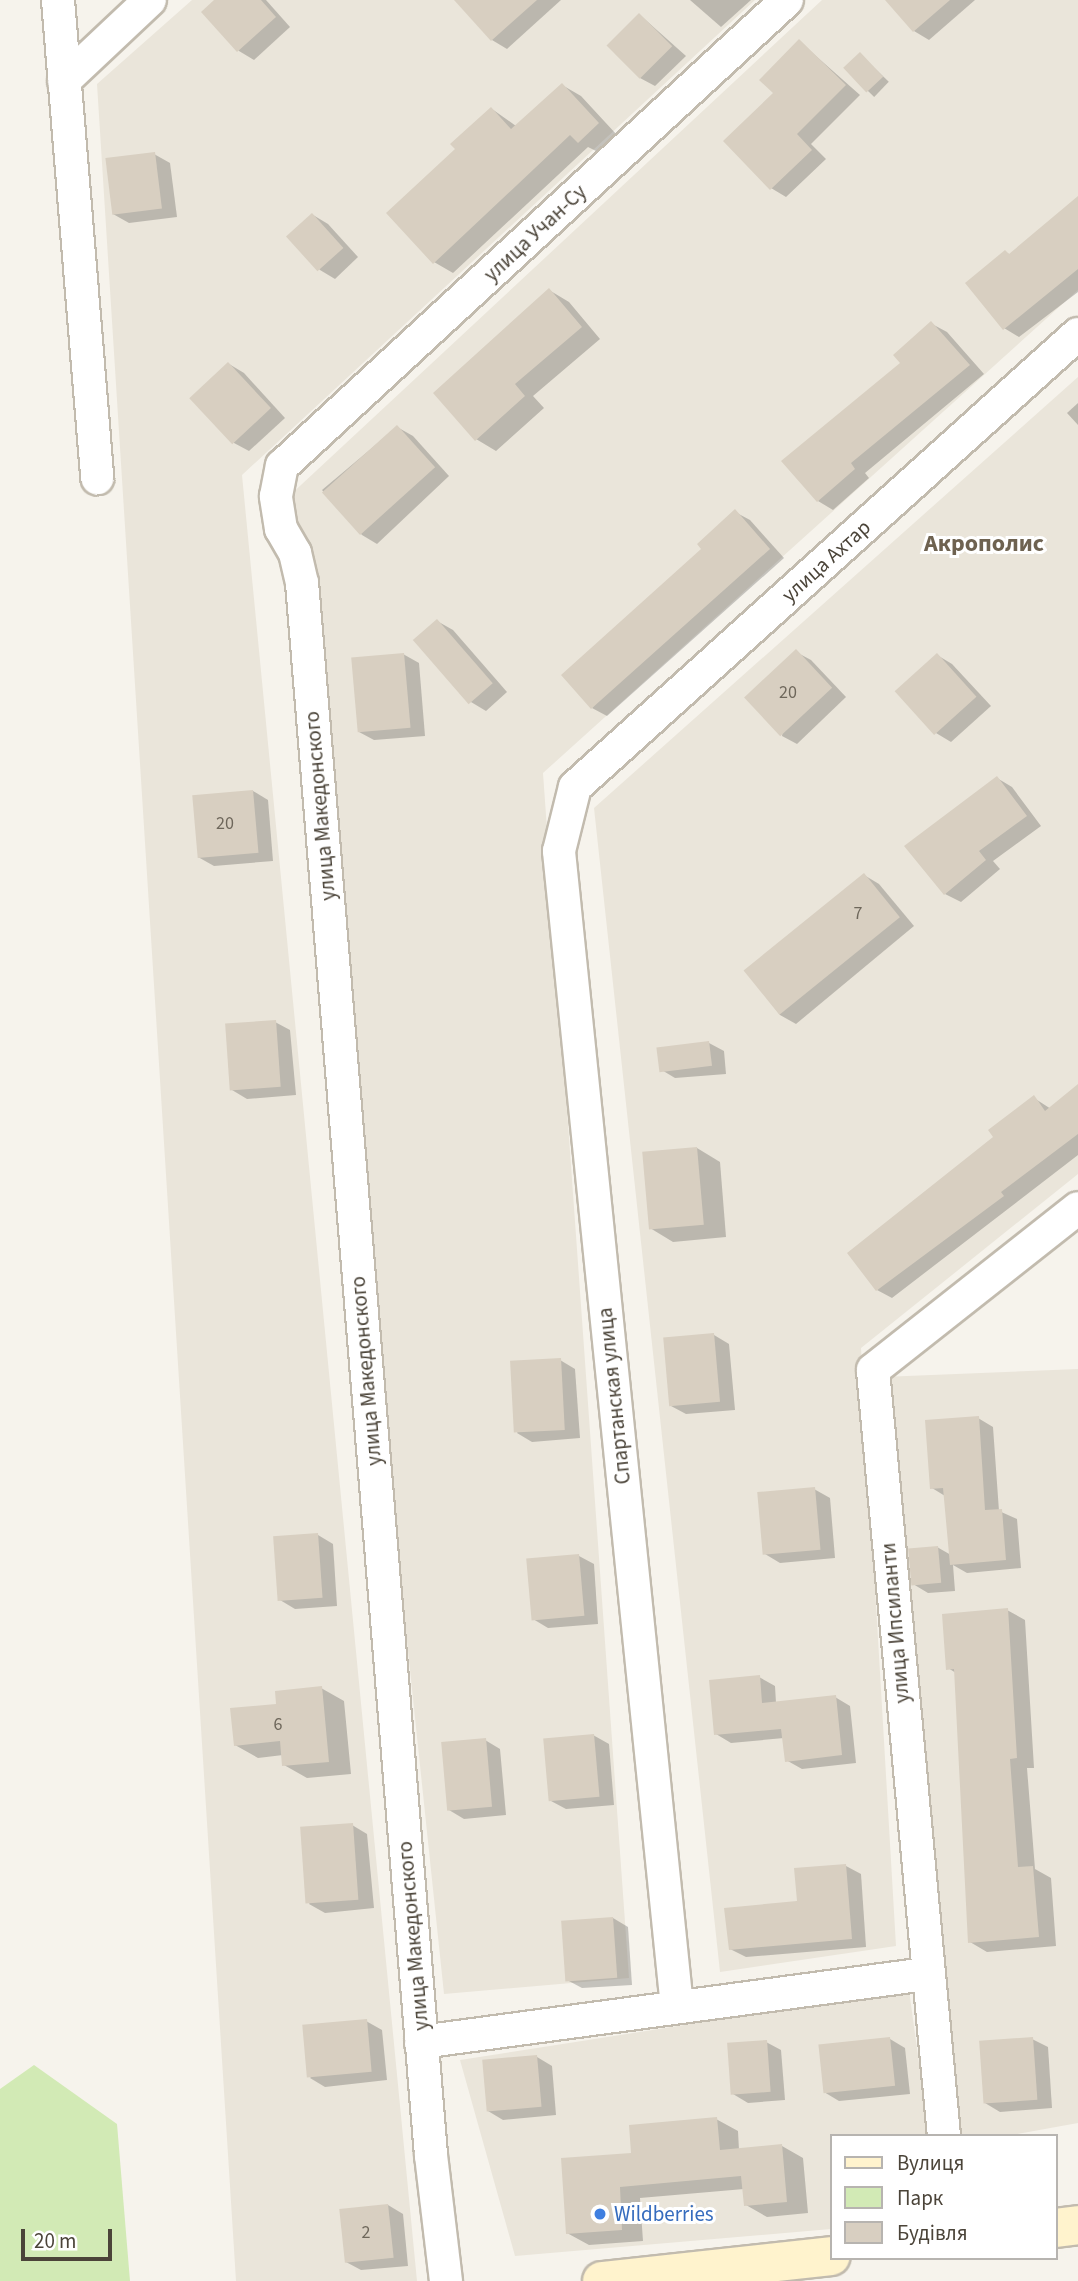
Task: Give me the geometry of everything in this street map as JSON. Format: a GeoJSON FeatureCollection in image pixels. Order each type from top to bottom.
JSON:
{"type":"FeatureCollection","features":[{"type":"Feature","properties":{"kind":"main road"},"geometry":{"type":"LineString","coordinates":[[602,2281],[830,2256]]}},
{"type":"Feature","properties":{"kind":"street"},"geometry":{"type":"LineString","coordinates":[[58,0],[97,478]]}},
{"type":"Feature","properties":{"kind":"street"},"geometry":{"type":"LineString","coordinates":[[64,81],[149,0]]}},
{"type":"Feature","properties":{"kind":"street","name":"улица Учан-Су"},"geometry":{"type":"LineString","coordinates":[[282,466],[787,0]]}},
{"type":"Feature","properties":{"kind":"street","name":"улица Ахтар"},"geometry":{"type":"LineString","coordinates":[[575,787],[1078,334]]}},
{"type":"Feature","properties":{"kind":"street","name":"улица Македонского"},"geometry":{"type":"LineString","coordinates":[[282,466],[276,496],[281,529],[295,553],[302,583],[421,2042],[446,2281]]}},
{"type":"Feature","properties":{"kind":"street","name":"Спартанская улица"},"geometry":{"type":"LineString","coordinates":[[575,787],[559,851],[677,2007]]}},
{"type":"Feature","properties":{"kind":"street","name":"улица Ипсиланти"},"geometry":{"type":"LineString","coordinates":[[944,2134],[926,1974],[873,1370],[1078,1208]]}},
{"type":"Feature","properties":{"kind":"street"},"geometry":{"type":"LineString","coordinates":[[421,2042],[926,1974]]}},
{"type":"Feature","properties":{"kind":"shaded area"},"geometry":{"type":"Polygon","coordinates":[[[192,0],[755,0],[242,475],[417,2281],[236,2281],[97,84],[192,0]]]}},
{"type":"Feature","properties":{"kind":"shaded area"},"geometry":{"type":"Polygon","coordinates":[[[822,0],[1078,0],[1078,290],[543,773],[629,1978],[444,1994],[287,498],[822,0]]]}},
{"type":"Feature","properties":{"kind":"shaded area"},"geometry":{"type":"Polygon","coordinates":[[[1078,377],[1078,1174],[861,1348],[896,1946],[720,1972],[594,808],[1078,377]]]}},
{"type":"Feature","properties":{"kind":"shaded area"},"geometry":{"type":"Polygon","coordinates":[[[1078,1369],[1078,2123],[1017,2134],[960,2134],[882,1377],[1078,1369]]]}},
{"type":"Feature","properties":{"kind":"shaded area"},"geometry":{"type":"Polygon","coordinates":[[[909,1990],[929,2134],[830,2134],[830,2229],[515,2256],[460,2060],[909,1990]]]}},
{"type":"Feature","properties":{"kind":"green space"},"geometry":{"type":"Polygon","coordinates":[[[34,2065],[117,2124],[130,2281],[0,2281],[0,2089],[34,2065]]]}},
{"type":"Feature","properties":{"kind":"building"},"geometry":{"type":"Polygon","coordinates":[[[214,0],[261,0],[276,17],[237,52],[201,12],[214,0]]]}},
{"type":"Feature","properties":{"kind":"building"},"geometry":{"type":"Polygon","coordinates":[[[454,0],[537,0],[491,41],[454,0]]]}},
{"type":"Feature","properties":{"kind":"building"},"geometry":{"type":"Polygon","coordinates":[[[885,0],[950,0],[913,32],[885,0]]]}},
{"type":"Feature","properties":{"kind":"building"},"geometry":{"type":"Polygon","coordinates":[[[639,13],[672,46],[640,79],[606,46],[639,13]]]}},
{"type":"Feature","properties":{"kind":"building"},"geometry":{"type":"Polygon","coordinates":[[[799,39],[846,85],[797,134],[812,150],[770,190],[723,141],[773,93],[759,80],[799,39]]]}},
{"type":"Feature","properties":{"kind":"building"},"geometry":{"type":"Polygon","coordinates":[[[860,52],[883,77],[866,93],[843,68],[860,52]]]}},
{"type":"Feature","properties":{"kind":"building"},"geometry":{"type":"Polygon","coordinates":[[[562,83],[599,123],[578,143],[570,135],[433,264],[386,213],[455,149],[450,144],[491,107],[511,129],[562,83]]]}},
{"type":"Feature","properties":{"kind":"building"},"geometry":{"type":"Polygon","coordinates":[[[155,152],[162,209],[112,215],[105,158],[155,152]]]}},
{"type":"Feature","properties":{"kind":"building"},"geometry":{"type":"Polygon","coordinates":[[[1078,196],[1078,269],[1003,330],[965,283],[1005,250],[1009,254],[1078,196]]]}},
{"type":"Feature","properties":{"kind":"building"},"geometry":{"type":"Polygon","coordinates":[[[312,213],[343,248],[317,271],[286,236],[312,213]]]}},
{"type":"Feature","properties":{"kind":"building"},"geometry":{"type":"Polygon","coordinates":[[[549,288],[582,327],[515,384],[525,396],[475,441],[433,393],[549,288]]]}},
{"type":"Feature","properties":{"kind":"building"},"geometry":{"type":"Polygon","coordinates":[[[931,321],[970,365],[851,463],[855,469],[817,502],[781,461],[900,363],[893,355],[931,321]]]}},
{"type":"Feature","properties":{"kind":"building"},"geometry":{"type":"Polygon","coordinates":[[[228,362],[271,408],[232,444],[189,398],[228,362]]]}},
{"type":"Feature","properties":{"kind":"building"},"geometry":{"type":"Polygon","coordinates":[[[397,425],[435,467],[360,535],[322,493],[397,425]]]}},
{"type":"Feature","properties":{"kind":"building"},"geometry":{"type":"Polygon","coordinates":[[[735,509],[770,549],[591,709],[561,675],[701,549],[697,544],[735,509]]]}},
{"type":"Feature","properties":{"kind":"building"},"geometry":{"type":"Polygon","coordinates":[[[437,619],[493,683],[469,704],[413,640],[437,619]]]}},
{"type":"Feature","properties":{"kind":"building"},"geometry":{"type":"Polygon","coordinates":[[[796,649],[832,688],[780,736],[744,697],[796,649]]]}},
{"type":"Feature","properties":{"kind":"building"},"geometry":{"type":"Polygon","coordinates":[[[404,653],[411,728],[358,732],[351,658],[404,653]]]}},
{"type":"Feature","properties":{"kind":"building"},"geometry":{"type":"Polygon","coordinates":[[[937,653],[976,697],[934,735],[895,691],[937,653]]]}},
{"type":"Feature","properties":{"kind":"building"},"geometry":{"type":"Polygon","coordinates":[[[997,776],[1027,816],[979,851],[986,860],[944,895],[904,846],[997,776]]]}},
{"type":"Feature","properties":{"kind":"building"},"geometry":{"type":"Polygon","coordinates":[[[253,790],[258,853],[198,858],[192,795],[253,790]]]}},
{"type":"Feature","properties":{"kind":"building"},"geometry":{"type":"Polygon","coordinates":[[[864,873],[900,917],[779,1015],[744,971],[864,873]]]}},
{"type":"Feature","properties":{"kind":"building"},"geometry":{"type":"Polygon","coordinates":[[[276,1020],[281,1087],[230,1090],[225,1024],[276,1020]]]}},
{"type":"Feature","properties":{"kind":"building"},"geometry":{"type":"Polygon","coordinates":[[[709,1041],[712,1066],[659,1072],[656,1047],[709,1041]]]}},
{"type":"Feature","properties":{"kind":"building"},"geometry":{"type":"Polygon","coordinates":[[[1078,1084],[1078,1134],[1001,1192],[1004,1196],[876,1291],[847,1253],[993,1137],[988,1130],[1034,1095],[1045,1111],[1078,1084]]]}},
{"type":"Feature","properties":{"kind":"building"},"geometry":{"type":"Polygon","coordinates":[[[697,1147],[704,1225],[649,1229],[642,1152],[697,1147]]]}},
{"type":"Feature","properties":{"kind":"building"},"geometry":{"type":"Polygon","coordinates":[[[714,1333],[720,1402],[669,1406],[663,1337],[714,1333]]]}},
{"type":"Feature","properties":{"kind":"building"},"geometry":{"type":"Polygon","coordinates":[[[561,1358],[565,1430],[514,1433],[510,1361],[561,1358]]]}},
{"type":"Feature","properties":{"kind":"building"},"geometry":{"type":"Polygon","coordinates":[[[979,1416],[985,1510],[1002,1509],[1006,1560],[950,1565],[943,1488],[930,1489],[925,1420],[979,1416]]]}},
{"type":"Feature","properties":{"kind":"building"},"geometry":{"type":"Polygon","coordinates":[[[815,1487],[820,1550],[763,1555],[757,1492],[815,1487]]]}},
{"type":"Feature","properties":{"kind":"building"},"geometry":{"type":"Polygon","coordinates":[[[318,1533],[323,1598],[278,1601],[273,1536],[318,1533]]]}},
{"type":"Feature","properties":{"kind":"building"},"geometry":{"type":"Polygon","coordinates":[[[938,1546],[941,1583],[911,1585],[908,1549],[938,1546]]]}},
{"type":"Feature","properties":{"kind":"building"},"geometry":{"type":"Polygon","coordinates":[[[579,1554],[584,1616],[532,1620],[526,1559],[579,1554]]]}},
{"type":"Feature","properties":{"kind":"building"},"geometry":{"type":"Polygon","coordinates":[[[1008,1608],[1017,1758],[1010,1759],[1018,1867],[1033,1866],[1039,1937],[968,1943],[954,1669],[946,1670],[942,1614],[1008,1608]]]}},
{"type":"Feature","properties":{"kind":"building"},"geometry":{"type":"Polygon","coordinates":[[[760,1675],[762,1703],[836,1695],[842,1755],[785,1762],[781,1729],[714,1735],[709,1680],[760,1675]]]}},
{"type":"Feature","properties":{"kind":"building"},"geometry":{"type":"Polygon","coordinates":[[[322,1686],[329,1762],[282,1766],[280,1741],[234,1746],[230,1708],[276,1704],[275,1691],[322,1686]]]}},
{"type":"Feature","properties":{"kind":"building"},"geometry":{"type":"Polygon","coordinates":[[[594,1734],[599,1797],[549,1801],[543,1738],[594,1734]]]}},
{"type":"Feature","properties":{"kind":"building"},"geometry":{"type":"Polygon","coordinates":[[[486,1738],[492,1807],[447,1811],[441,1742],[486,1738]]]}},
{"type":"Feature","properties":{"kind":"building"},"geometry":{"type":"Polygon","coordinates":[[[353,1823],[358,1900],[306,1904],[300,1827],[353,1823]]]}},
{"type":"Feature","properties":{"kind":"building"},"geometry":{"type":"Polygon","coordinates":[[[846,1864],[852,1939],[729,1950],[724,1908],[797,1901],[794,1868],[846,1864]]]}},
{"type":"Feature","properties":{"kind":"building"},"geometry":{"type":"Polygon","coordinates":[[[613,1917],[617,1978],[565,1981],[561,1921],[613,1917]]]}},
{"type":"Feature","properties":{"kind":"building"},"geometry":{"type":"Polygon","coordinates":[[[367,2019],[372,2072],[307,2077],[302,2025],[367,2019]]]}},
{"type":"Feature","properties":{"kind":"building"},"geometry":{"type":"Polygon","coordinates":[[[890,2037],[895,2086],[824,2093],[818,2045],[890,2037]]]}},
{"type":"Feature","properties":{"kind":"building"},"geometry":{"type":"Polygon","coordinates":[[[1033,2037],[1037,2100],[984,2104],[979,2041],[1033,2037]]]}},
{"type":"Feature","properties":{"kind":"building"},"geometry":{"type":"Polygon","coordinates":[[[767,2040],[771,2092],[731,2095],[727,2043],[767,2040]]]}},
{"type":"Feature","properties":{"kind":"building"},"geometry":{"type":"Polygon","coordinates":[[[537,2055],[542,2107],[487,2112],[482,2060],[537,2055]]]}},
{"type":"Feature","properties":{"kind":"building"},"geometry":{"type":"Polygon","coordinates":[[[717,2117],[720,2150],[782,2144],[787,2202],[744,2206],[741,2176],[620,2187],[622,2230],[566,2234],[561,2158],[631,2153],[629,2125],[717,2117]]]}},
{"type":"Feature","properties":{"kind":"building"},"geometry":{"type":"Polygon","coordinates":[[[388,2204],[394,2258],[345,2263],[339,2209],[388,2204]]]}},
{"type":"Feature","properties":{"kind":"place","name":"Wildberries"},"geometry":{"type":"Point","coordinates":[600,2214]}},
{"type":"Feature","properties":{"kind":"district","name":"Акрополис"},"geometry":{"type":"Point","coordinates":[984,544]}}]}
